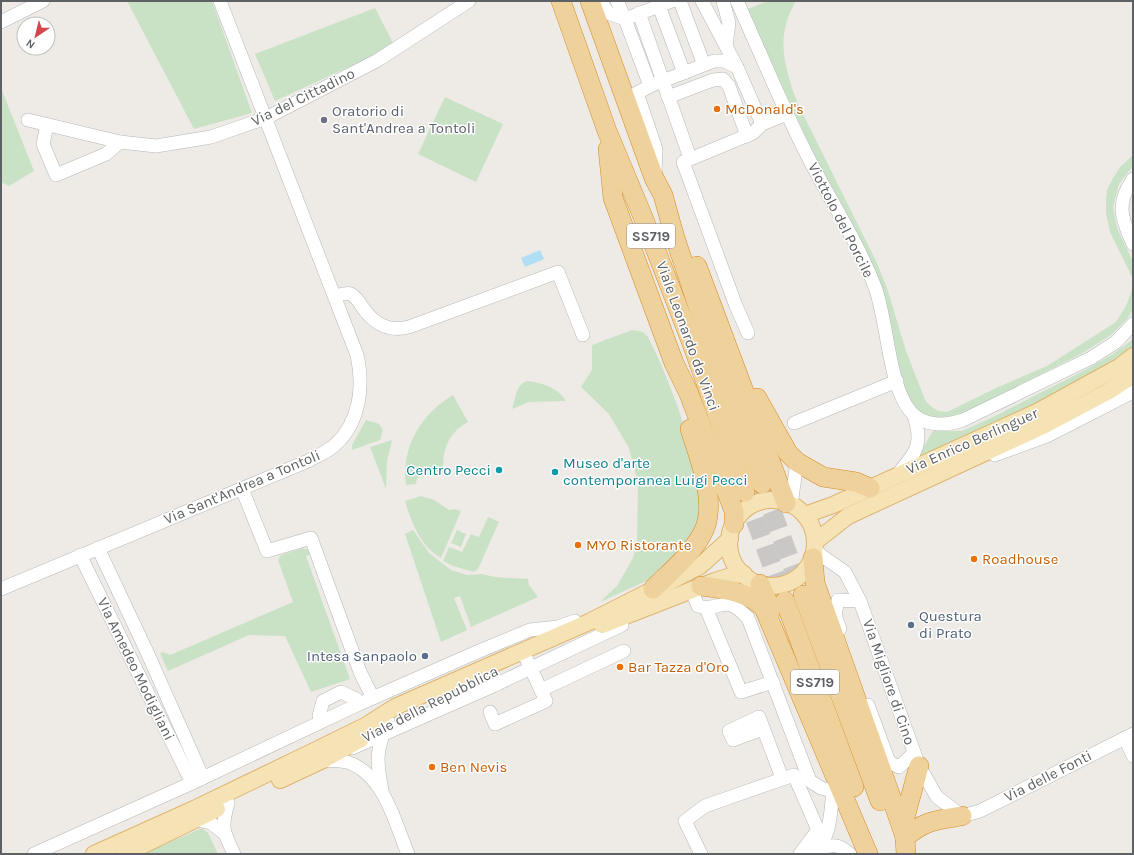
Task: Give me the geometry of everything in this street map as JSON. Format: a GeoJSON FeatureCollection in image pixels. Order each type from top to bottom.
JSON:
{"type":"FeatureCollection","features":[{"type":"Feature","properties":{"kind":"highway","name":"Viale Leonardo da Vinci"},"geometry":{"type":"LineString","coordinates":[[561,1],[607,131],[643,217],[686,327],[745,492]]}},
{"type":"Feature","properties":{"kind":"highway","name":"Viale Leonardo da Vinci"},"geometry":{"type":"LineString","coordinates":[[590,1],[654,178],[663,195],[675,238],[707,332],[762,484]]}},
{"type":"Feature","properties":{"kind":"highway"},"geometry":{"type":"LineString","coordinates":[[607,131],[613,198],[675,365],[689,394],[734,511],[732,532]]}},
{"type":"Feature","properties":{"kind":"highway"},"geometry":{"type":"LineString","coordinates":[[663,195],[683,229],[789,504]]}},
{"type":"Feature","properties":{"kind":"highway"},"geometry":{"type":"LineString","coordinates":[[713,306],[758,401],[788,453],[797,462],[823,477],[856,482],[870,488]]}},
{"type":"Feature","properties":{"kind":"highway"},"geometry":{"type":"LineString","coordinates":[[645,592],[697,541],[705,529],[708,515],[706,482],[685,410],[675,365]]}},
{"type":"Feature","properties":{"kind":"highway"},"geometry":{"type":"LineString","coordinates":[[814,549],[815,583],[904,844]]}},
{"type":"Feature","properties":{"kind":"highway"},"geometry":{"type":"LineString","coordinates":[[760,584],[768,602],[773,626]]}},
{"type":"Feature","properties":{"kind":"highway"},"geometry":{"type":"LineString","coordinates":[[696,588],[730,590],[749,597],[764,608],[773,626],[836,788],[868,854]]}},
{"type":"Feature","properties":{"kind":"highway","name":"SS719"},"geometry":{"type":"LineString","coordinates":[[803,594],[862,755],[904,844]]}},
{"type":"Feature","properties":{"kind":"highway","name":"SS719"},"geometry":{"type":"LineString","coordinates":[[785,601],[862,807],[875,854]]}},
{"type":"Feature","properties":{"kind":"highway"},"geometry":{"type":"LineString","coordinates":[[904,844],[916,760]]}},
{"type":"Feature","properties":{"kind":"highway"},"geometry":{"type":"LineString","coordinates":[[904,844],[915,829],[927,822],[962,816]]}},
{"type":"Feature","properties":{"kind":"main road","name":"Via Enrico Berlinguer"},"geometry":{"type":"LineString","coordinates":[[805,515],[827,508],[1037,412],[1119,366],[1133,356]]}},
{"type":"Feature","properties":{"kind":"main road","name":"Via Enrico Berlinguer"},"geometry":{"type":"LineString","coordinates":[[814,549],[848,516],[1043,426],[1109,390],[1133,375]]}},
{"type":"Feature","properties":{"kind":"main road"},"geometry":{"type":"LineString","coordinates":[[772,500],[789,504],[805,515],[811,523],[814,549],[801,574],[789,583],[775,586],[760,584],[744,574],[730,555],[732,532],[744,511],[759,502],[772,500]]}},
{"type":"Feature","properties":{"kind":"main road","name":"Viale della Repubblica"},"geometry":{"type":"LineString","coordinates":[[94,854],[200,806],[310,753],[365,726],[395,707],[589,622],[645,592],[700,566],[732,532]]}},
{"type":"Feature","properties":{"kind":"main road","name":"Viale della Repubblica"},"geometry":{"type":"LineString","coordinates":[[125,854],[198,820],[228,803],[323,760],[385,728],[528,662],[696,588],[729,576],[744,574]]}},
{"type":"Feature","properties":{"kind":"street"},"geometry":{"type":"LineString","coordinates":[[1,22],[43,1]]}},
{"type":"Feature","properties":{"kind":"street","name":"Via Sant'Andrea a Tontoli"},"geometry":{"type":"LineString","coordinates":[[1,589],[308,461],[336,444],[353,419],[360,394],[360,370],[357,356],[220,1]]}},
{"type":"Feature","properties":{"kind":"street","name":"Via del Cittadino"},"geometry":{"type":"LineString","coordinates":[[28,120],[120,142],[156,146],[211,137],[266,118],[378,60],[469,1]]}},
{"type":"Feature","properties":{"kind":"street"},"geometry":{"type":"LineString","coordinates":[[601,1],[608,13],[624,19],[672,1]]}},
{"type":"Feature","properties":{"kind":"street"},"geometry":{"type":"LineString","coordinates":[[617,1],[624,19],[656,83],[668,97],[690,158]]}},
{"type":"Feature","properties":{"kind":"street"},"geometry":{"type":"LineString","coordinates":[[680,1],[704,65]]}},
{"type":"Feature","properties":{"kind":"street"},"geometry":{"type":"LineString","coordinates":[[702,1],[737,67],[762,124]]}},
{"type":"Feature","properties":{"kind":"street"},"geometry":{"type":"LineString","coordinates":[[723,1],[729,23],[726,45]]}},
{"type":"Feature","properties":{"kind":"street","name":"Viottolo del Porcile"},"geometry":{"type":"LineString","coordinates":[[737,1],[818,176],[863,259],[875,288],[884,320],[889,352],[904,403],[914,416]]}},
{"type":"Feature","properties":{"kind":"street"},"geometry":{"type":"LineString","coordinates":[[659,6],[684,73]]}},
{"type":"Feature","properties":{"kind":"street"},"geometry":{"type":"LineString","coordinates":[[639,13],[656,83]]}},
{"type":"Feature","properties":{"kind":"street"},"geometry":{"type":"LineString","coordinates":[[654,178],[656,149],[637,97],[637,93],[656,83],[714,61],[724,61],[737,67]]}},
{"type":"Feature","properties":{"kind":"street"},"geometry":{"type":"LineString","coordinates":[[668,97],[713,80],[724,79],[729,86],[747,136]]}},
{"type":"Feature","properties":{"kind":"street"},"geometry":{"type":"LineString","coordinates":[[748,333],[736,306],[683,162],[747,136],[753,133],[762,124],[788,114]]}},
{"type":"Feature","properties":{"kind":"street"},"geometry":{"type":"LineString","coordinates":[[47,125],[43,144],[56,175],[106,154],[120,142]]}},
{"type":"Feature","properties":{"kind":"street"},"geometry":{"type":"LineString","coordinates":[[1133,179],[1123,197],[1122,209],[1123,220],[1133,244]]}},
{"type":"Feature","properties":{"kind":"street"},"geometry":{"type":"LineString","coordinates":[[335,296],[345,294],[352,295],[375,322],[386,328],[397,329],[409,327],[558,272],[583,335]]}},
{"type":"Feature","properties":{"kind":"street"},"geometry":{"type":"LineString","coordinates":[[914,416],[929,423],[937,424],[955,423],[964,420],[1091,358],[1116,342],[1133,324]]}},
{"type":"Feature","properties":{"kind":"street"},"geometry":{"type":"LineString","coordinates":[[794,423],[897,381]]}},
{"type":"Feature","properties":{"kind":"street"},"geometry":{"type":"LineString","coordinates":[[950,470],[1047,436],[1133,392]]}},
{"type":"Feature","properties":{"kind":"street"},"geometry":{"type":"LineString","coordinates":[[897,475],[912,456],[918,443],[919,432],[914,416]]}},
{"type":"Feature","properties":{"kind":"street"},"geometry":{"type":"LineString","coordinates":[[789,504],[797,462]]}},
{"type":"Feature","properties":{"kind":"street"},"geometry":{"type":"LineString","coordinates":[[242,488],[267,552],[311,538],[360,672],[373,698]]}},
{"type":"Feature","properties":{"kind":"street","name":"Via Amedeo Modigliani"},"geometry":{"type":"LineString","coordinates":[[98,548],[197,780]]}},
{"type":"Feature","properties":{"kind":"street","name":"Via Migliore di Cino"},"geometry":{"type":"LineString","coordinates":[[814,549],[845,572],[860,601],[916,760],[937,797],[962,816]]}},
{"type":"Feature","properties":{"kind":"street","name":"Via Amedeo Modigliani"},"geometry":{"type":"LineString","coordinates":[[80,555],[197,780]]}},
{"type":"Feature","properties":{"kind":"street"},"geometry":{"type":"LineString","coordinates":[[97,590],[113,582]]}},
{"type":"Feature","properties":{"kind":"street"},"geometry":{"type":"LineString","coordinates":[[696,588],[698,606],[706,608],[724,603],[731,604],[748,618],[810,781],[821,788],[836,788],[828,833],[815,851]]}},
{"type":"Feature","properties":{"kind":"street","name":"Viale della Repubblica"},"geometry":{"type":"LineString","coordinates":[[34,854],[359,704],[530,630],[558,627],[645,592]]}},
{"type":"Feature","properties":{"kind":"street"},"geometry":{"type":"LineString","coordinates":[[860,601],[838,600],[835,615],[890,762],[899,768],[916,760]]}},
{"type":"Feature","properties":{"kind":"street"},"geometry":{"type":"LineString","coordinates":[[706,608],[741,692],[773,682]]}},
{"type":"Feature","properties":{"kind":"street"},"geometry":{"type":"LineString","coordinates":[[541,690],[624,651]]}},
{"type":"Feature","properties":{"kind":"street"},"geometry":{"type":"LineString","coordinates":[[490,712],[495,724],[546,701],[528,662]]}},
{"type":"Feature","properties":{"kind":"street"},"geometry":{"type":"LineString","coordinates":[[322,721],[319,716],[323,701],[341,692],[356,699],[359,704]]}},
{"type":"Feature","properties":{"kind":"street"},"geometry":{"type":"LineString","coordinates":[[385,728],[377,757],[382,792],[408,854]]}},
{"type":"Feature","properties":{"kind":"street"},"geometry":{"type":"LineString","coordinates":[[763,729],[782,778]]}},
{"type":"Feature","properties":{"kind":"street"},"geometry":{"type":"LineString","coordinates":[[1129,736],[1133,756]]}},
{"type":"Feature","properties":{"kind":"street","name":"Via delle Fonti"},"geometry":{"type":"LineString","coordinates":[[962,816],[980,811],[1129,736]]}},
{"type":"Feature","properties":{"kind":"street"},"geometry":{"type":"LineString","coordinates":[[323,760],[352,764],[367,774],[382,792]]}},
{"type":"Feature","properties":{"kind":"street"},"geometry":{"type":"LineString","coordinates":[[701,854],[685,821],[697,814],[706,806],[794,775],[818,830],[800,854]]}},
{"type":"Feature","properties":{"kind":"street"},"geometry":{"type":"LineString","coordinates":[[228,803],[224,818],[224,832],[234,854]]}},
{"type":"Feature","properties":{"kind":"street"},"geometry":{"type":"LineString","coordinates":[[198,820],[211,823],[224,832]]}},
{"type":"Feature","properties":{"kind":"street"},"geometry":{"type":"LineString","coordinates":[[815,851],[832,844],[842,847],[850,854]]}},
{"type":"Feature","properties":{"kind":"green space"},"geometry":{"type":"Polygon","coordinates":[[[127,1],[212,1],[252,113],[194,129],[127,1]]]}},
{"type":"Feature","properties":{"kind":"green space"},"geometry":{"type":"Polygon","coordinates":[[[768,1],[796,1],[789,14],[785,27],[784,39],[785,63],[792,89],[797,102],[877,263],[887,288],[906,351],[925,400],[930,405],[937,410],[947,412],[996,388],[1047,366],[1116,322],[1126,306],[1132,290],[1132,277],[1110,232],[1106,213],[1107,190],[1121,166],[1133,155],[1133,166],[1119,184],[1113,207],[1117,228],[1133,262],[1133,309],[1128,318],[1111,335],[1081,354],[949,420],[931,418],[916,408],[911,402],[903,382],[891,329],[745,10],[768,1]]]}},
{"type":"Feature","properties":{"kind":"green space"},"geometry":{"type":"Polygon","coordinates":[[[375,8],[393,43],[364,60],[275,101],[255,54],[375,8]]]}},
{"type":"Feature","properties":{"kind":"green space"},"geometry":{"type":"Polygon","coordinates":[[[1,88],[34,171],[9,186],[1,182],[1,88]]]}},
{"type":"Feature","properties":{"kind":"green space"},"geometry":{"type":"Polygon","coordinates":[[[445,97],[503,124],[476,182],[418,154],[445,97]]]}},
{"type":"Feature","properties":{"kind":"green space"},"geometry":{"type":"Polygon","coordinates":[[[632,330],[643,332],[648,337],[661,364],[678,407],[704,497],[702,525],[662,574],[600,602],[617,586],[633,558],[637,543],[638,483],[629,448],[609,414],[581,387],[592,370],[592,345],[632,330]]]}},
{"type":"Feature","properties":{"kind":"green space"},"geometry":{"type":"Polygon","coordinates":[[[1133,339],[1133,348],[1053,396],[920,459],[918,456],[933,431],[962,431],[997,415],[1083,371],[1113,354],[1133,339]]]}},
{"type":"Feature","properties":{"kind":"green space"},"geometry":{"type":"Polygon","coordinates":[[[526,381],[549,386],[563,396],[566,401],[529,402],[512,409],[516,393],[522,383],[526,381]]]}},
{"type":"Feature","properties":{"kind":"green space"},"geometry":{"type":"Polygon","coordinates":[[[453,395],[468,422],[456,431],[445,449],[443,464],[444,471],[417,478],[416,484],[406,485],[405,471],[407,458],[410,445],[416,433],[431,412],[453,395]]]}},
{"type":"Feature","properties":{"kind":"green space"},"geometry":{"type":"Polygon","coordinates":[[[366,420],[379,424],[383,430],[380,440],[352,450],[352,445],[366,420]]]}},
{"type":"Feature","properties":{"kind":"green space"},"geometry":{"type":"Polygon","coordinates":[[[392,440],[387,461],[386,489],[370,447],[392,440]]]}},
{"type":"Feature","properties":{"kind":"green space"},"geometry":{"type":"Polygon","coordinates":[[[421,496],[434,500],[449,510],[455,509],[461,511],[441,558],[422,541],[407,509],[405,501],[421,496]]]}},
{"type":"Feature","properties":{"kind":"green space"},"geometry":{"type":"Polygon","coordinates":[[[488,517],[499,522],[478,569],[474,572],[453,566],[443,561],[449,547],[462,552],[471,534],[479,537],[488,517]]]}},
{"type":"Feature","properties":{"kind":"green space"},"geometry":{"type":"Polygon","coordinates":[[[413,530],[429,553],[451,570],[467,575],[482,574],[495,577],[528,579],[529,585],[538,597],[471,627],[460,596],[454,598],[467,630],[441,642],[405,534],[413,530]]]}},
{"type":"Feature","properties":{"kind":"green space"},"geometry":{"type":"Polygon","coordinates":[[[457,530],[466,534],[461,547],[451,543],[457,530]]]}},
{"type":"Feature","properties":{"kind":"green space"},"geometry":{"type":"Polygon","coordinates":[[[303,548],[308,550],[311,554],[306,556],[350,679],[311,692],[285,636],[249,635],[168,671],[160,653],[163,652],[170,655],[293,602],[278,560],[281,555],[303,548]]]}},
{"type":"Feature","properties":{"kind":"green space"},"geometry":{"type":"Polygon","coordinates":[[[202,828],[208,833],[218,854],[143,854],[202,828]]]}},
{"type":"Feature","properties":{"kind":"water"},"geometry":{"type":"Polygon","coordinates":[[[540,250],[544,259],[525,267],[521,258],[540,250]]]}},
{"type":"Feature","properties":{"kind":"tunnel"},"geometry":{"type":"LineString","coordinates":[[762,484],[803,595]]}},
{"type":"Feature","properties":{"kind":"tunnel"},"geometry":{"type":"LineString","coordinates":[[745,492],[785,601]]}},
{"type":"Feature","properties":{"kind":"place","name":"McDonald's"},"geometry":{"type":"Point","coordinates":[717,109]}},
{"type":"Feature","properties":{"kind":"place","name":"Oratorio di Sant'Andrea a Tontoli"},"geometry":{"type":"Point","coordinates":[324,120]}},
{"type":"Feature","properties":{"kind":"place","name":"Centro Pecci"},"geometry":{"type":"Point","coordinates":[499,470]}},
{"type":"Feature","properties":{"kind":"place","name":"Museo d'arte contemporanea Luigi Pecci"},"geometry":{"type":"Point","coordinates":[555,472]}},
{"type":"Feature","properties":{"kind":"place","name":"MYO Ristorante"},"geometry":{"type":"Point","coordinates":[578,545]}},
{"type":"Feature","properties":{"kind":"place","name":"Roadhouse"},"geometry":{"type":"Point","coordinates":[974,559]}},
{"type":"Feature","properties":{"kind":"place","name":"Questura di Prato"},"geometry":{"type":"Point","coordinates":[911,625]}},
{"type":"Feature","properties":{"kind":"place","name":"Intesa Sanpaolo"},"geometry":{"type":"Point","coordinates":[425,656]}},
{"type":"Feature","properties":{"kind":"place","name":"Bar Tazza d'Oro"},"geometry":{"type":"Point","coordinates":[620,667]}},
{"type":"Feature","properties":{"kind":"place","name":"Ben Nevis"},"geometry":{"type":"Point","coordinates":[432,767]}}]}
